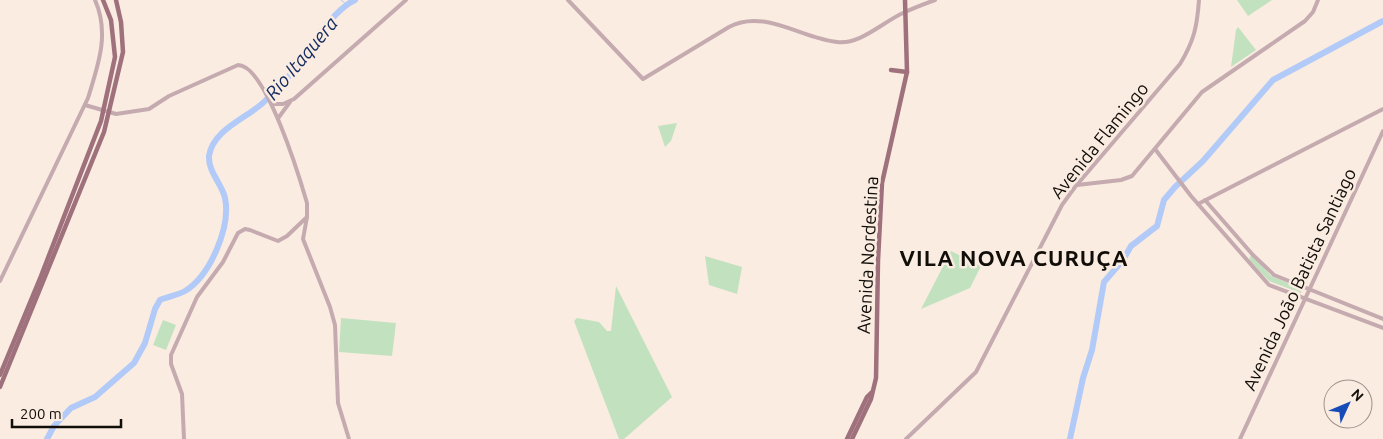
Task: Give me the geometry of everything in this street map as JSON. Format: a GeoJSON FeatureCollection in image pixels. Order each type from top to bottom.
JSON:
{"type":"FeatureCollection","features":[{"type":"Feature","properties":{"kind":"main road"},"geometry":{"type":"LineString","coordinates":[[0,375],[45,268],[103,112],[112,72],[115,45],[111,20],[103,0]]}},
{"type":"Feature","properties":{"kind":"main road"},"geometry":{"type":"LineString","coordinates":[[0,387],[104,132],[123,52],[121,22],[116,0]]}},
{"type":"Feature","properties":{"kind":"main road","name":"Avenida Nordestina"},"geometry":{"type":"LineString","coordinates":[[852,439],[871,398],[876,376],[878,261],[882,183],[907,72],[905,0]]}},
{"type":"Feature","properties":{"kind":"main road"},"geometry":{"type":"LineString","coordinates":[[891,70],[907,72]]}},
{"type":"Feature","properties":{"kind":"main road","name":"Avenida Nordestina"},"geometry":{"type":"LineString","coordinates":[[847,439],[867,396],[871,393]]}},
{"type":"Feature","properties":{"kind":"street"},"geometry":{"type":"LineString","coordinates":[[0,281],[85,105],[97,70],[103,36],[101,17],[95,0]]}},
{"type":"Feature","properties":{"kind":"street"},"geometry":{"type":"LineString","coordinates":[[278,118],[290,102],[406,0]]}},
{"type":"Feature","properties":{"kind":"street"},"geometry":{"type":"LineString","coordinates":[[568,0],[643,79],[729,27],[741,23],[764,22],[814,37],[844,42],[860,37],[905,11],[935,0]]}},
{"type":"Feature","properties":{"kind":"street","name":"Avenida Flamingo"},"geometry":{"type":"LineString","coordinates":[[906,439],[976,372],[1062,205],[1180,64],[1196,32],[1199,0]]}},
{"type":"Feature","properties":{"kind":"street"},"geometry":{"type":"LineString","coordinates":[[1077,185],[1092,185],[1128,178],[1155,150],[1202,92],[1305,21],[1313,12],[1318,0]]}},
{"type":"Feature","properties":{"kind":"street"},"geometry":{"type":"LineString","coordinates":[[85,105],[103,112],[116,114],[154,106],[169,96],[240,64],[248,70],[272,103],[307,203],[307,217],[303,239],[335,325],[338,403],[349,439]]}},
{"type":"Feature","properties":{"kind":"street"},"geometry":{"type":"LineString","coordinates":[[272,103],[290,102]]}},
{"type":"Feature","properties":{"kind":"street"},"geometry":{"type":"LineString","coordinates":[[1198,204],[1383,109]]}},
{"type":"Feature","properties":{"kind":"street","name":"Avenida João Batista Santiago"},"geometry":{"type":"LineString","coordinates":[[1240,439],[1383,131]]}},
{"type":"Feature","properties":{"kind":"street"},"geometry":{"type":"LineString","coordinates":[[1155,150],[1176,179],[1269,285],[1383,328]]}},
{"type":"Feature","properties":{"kind":"street"},"geometry":{"type":"LineString","coordinates":[[1205,200],[1274,275],[1383,319]]}},
{"type":"Feature","properties":{"kind":"street"},"geometry":{"type":"LineString","coordinates":[[184,439],[182,394],[171,355],[197,297],[223,262],[235,237],[242,231],[250,230],[278,241],[287,236],[307,217]]}},
{"type":"Feature","properties":{"kind":"green space"},"geometry":{"type":"Polygon","coordinates":[[[1237,0],[1272,0],[1248,16],[1237,0]]]}},
{"type":"Feature","properties":{"kind":"green space"},"geometry":{"type":"Polygon","coordinates":[[[1238,27],[1256,50],[1231,67],[1236,30],[1238,27]]]}},
{"type":"Feature","properties":{"kind":"green space"},"geometry":{"type":"Polygon","coordinates":[[[677,123],[671,141],[665,147],[658,126],[677,123]]]}},
{"type":"Feature","properties":{"kind":"green space"},"geometry":{"type":"Polygon","coordinates":[[[951,251],[981,266],[970,288],[921,309],[951,251]]]}},
{"type":"Feature","properties":{"kind":"green space"},"geometry":{"type":"Polygon","coordinates":[[[1251,254],[1271,276],[1303,289],[1301,293],[1269,281],[1249,260],[1251,254]]]}},
{"type":"Feature","properties":{"kind":"green space"},"geometry":{"type":"Polygon","coordinates":[[[705,256],[742,267],[737,294],[709,285],[705,256]]]}},
{"type":"Feature","properties":{"kind":"green space"},"geometry":{"type":"Polygon","coordinates":[[[616,286],[672,397],[624,439],[619,439],[574,321],[577,318],[599,322],[607,331],[611,331],[616,286]]]}},
{"type":"Feature","properties":{"kind":"green space"},"geometry":{"type":"Polygon","coordinates":[[[341,318],[396,323],[392,356],[339,352],[341,318]]]}},
{"type":"Feature","properties":{"kind":"green space"},"geometry":{"type":"Polygon","coordinates":[[[163,320],[176,325],[166,350],[153,345],[163,320]]]}},
{"type":"Feature","properties":{"kind":"waterway","name":"Rio Itaquera"},"geometry":{"type":"LineString","coordinates":[[341,0],[346,4]]}},
{"type":"Feature","properties":{"kind":"waterway","name":"Rio Itaquera"},"geometry":{"type":"LineString","coordinates":[[47,439],[54,426],[71,408],[95,397],[134,363],[145,343],[155,309],[160,300],[185,291],[203,274],[210,263],[222,236],[226,210],[225,198],[209,162],[209,156],[217,138],[265,101],[290,75],[329,22],[346,5],[355,0]]}},
{"type":"Feature","properties":{"kind":"waterway"},"geometry":{"type":"LineString","coordinates":[[1070,439],[1083,378],[1092,350],[1104,282],[1123,260],[1131,246],[1157,226],[1164,200],[1203,161],[1273,80],[1383,21]]}},
{"type":"Feature","properties":{"kind":"district","name":"VILA NOVA CURUÇA"},"geometry":{"type":"Point","coordinates":[1014,257]}}]}
